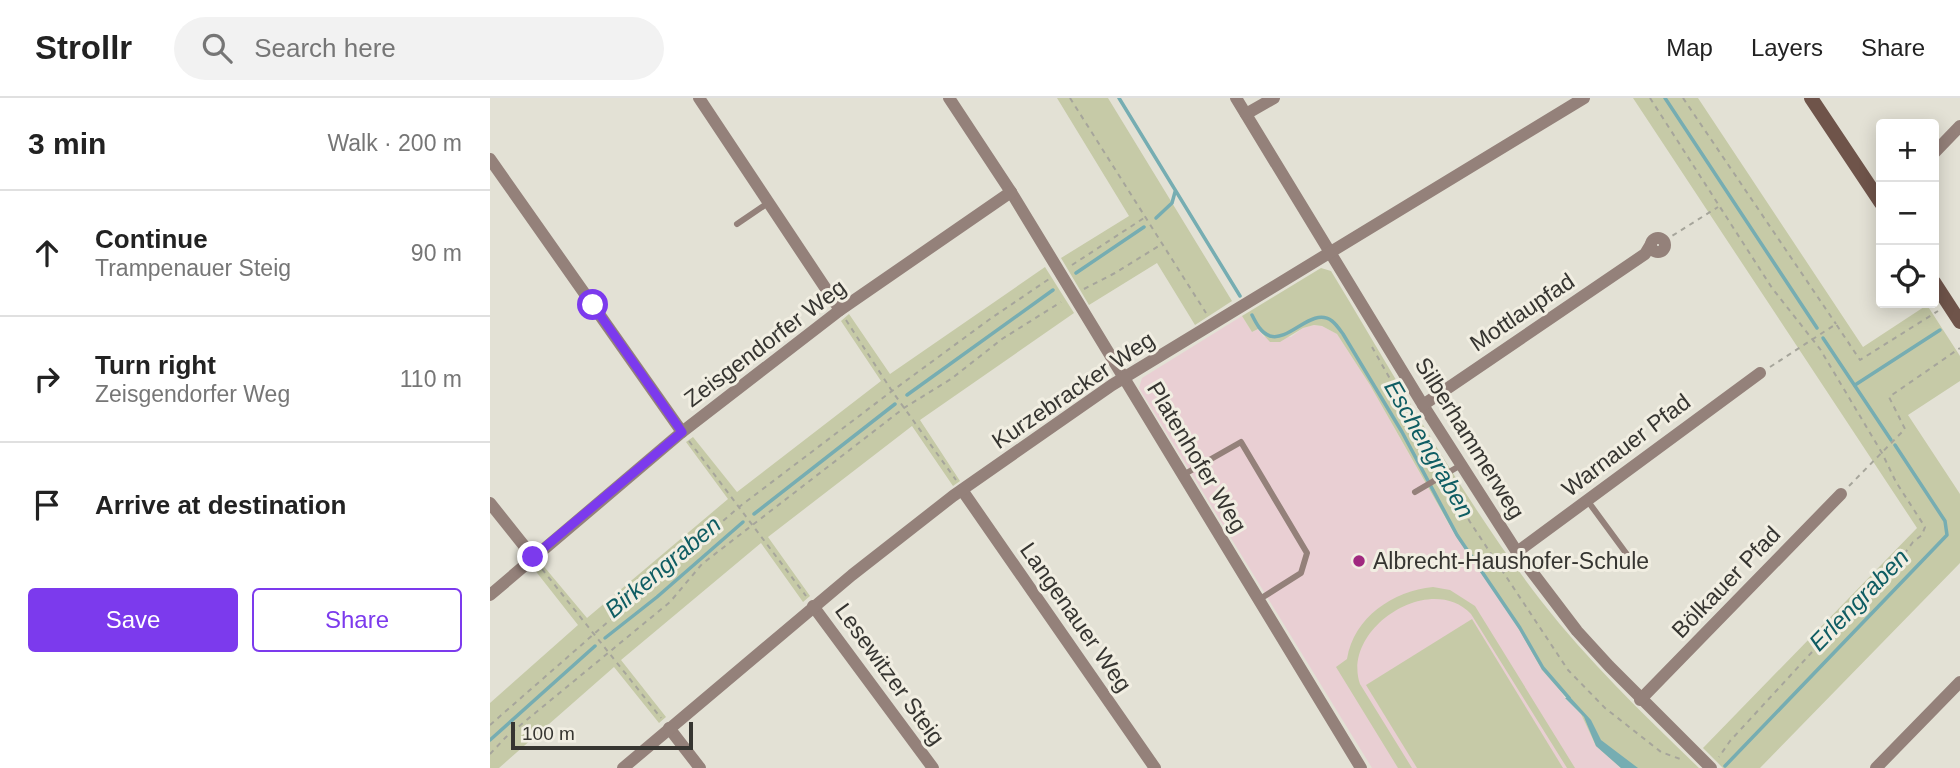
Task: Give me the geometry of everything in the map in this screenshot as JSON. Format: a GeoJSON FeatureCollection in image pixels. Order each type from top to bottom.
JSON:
{"type":"FeatureCollection","features":[{"type":"Feature","properties":{"kind":"main road"},"geometry":{"type":"LineString","coordinates":[[1811,98],[1876,195]]}},
{"type":"Feature","properties":{"kind":"main road"},"geometry":{"type":"LineString","coordinates":[[1939,289],[1960,322]]}},
{"type":"Feature","properties":{"kind":"street"},"geometry":{"type":"LineString","coordinates":[[699,98],[840,310]]}},
{"type":"Feature","properties":{"kind":"street","name":"Platenhofer Weg"},"geometry":{"type":"LineString","coordinates":[[949,98],[1011,192],[1361,768]]}},
{"type":"Feature","properties":{"kind":"street","name":"Silberhammerweg"},"geometry":{"type":"LineString","coordinates":[[1236,98],[1423,405],[1517,552],[1577,631],[1640,700],[1711,768]]}},
{"type":"Feature","properties":{"kind":"street"},"geometry":{"type":"LineString","coordinates":[[1245,114],[1274,98]]}},
{"type":"Feature","properties":{"kind":"street","name":"Kurzebracker Weg"},"geometry":{"type":"LineString","coordinates":[[623,768],[813,606],[962,490],[1125,378],[1584,98]]}},
{"type":"Feature","properties":{"kind":"street"},"geometry":{"type":"LineString","coordinates":[[1939,148],[1960,126]]}},
{"type":"Feature","properties":{"kind":"street"},"geometry":{"type":"LineString","coordinates":[[490,159],[682,432]]}},
{"type":"Feature","properties":{"kind":"street","name":"Zeisgendorfer Weg"},"geometry":{"type":"LineString","coordinates":[[490,595],[682,432],[840,310],[1011,192]]}},
{"type":"Feature","properties":{"kind":"street","name":"Mottlaupfad"},"geometry":{"type":"LineString","coordinates":[[1423,405],[1654,247]]}},
{"type":"Feature","properties":{"kind":"street","name":"Warnauer Pfad"},"geometry":{"type":"LineString","coordinates":[[1517,552],[1760,373]]}},
{"type":"Feature","properties":{"kind":"street","name":"Langenauer Weg"},"geometry":{"type":"LineString","coordinates":[[962,490],[1155,768]]}},
{"type":"Feature","properties":{"kind":"street","name":"Bölkauer Pfad"},"geometry":{"type":"LineString","coordinates":[[1640,700],[1841,494]]}},
{"type":"Feature","properties":{"kind":"street"},"geometry":{"type":"LineString","coordinates":[[490,503],[533,557]]}},
{"type":"Feature","properties":{"kind":"street","name":"Lesewitzer Steig"},"geometry":{"type":"LineString","coordinates":[[813,606],[933,768]]}},
{"type":"Feature","properties":{"kind":"street"},"geometry":{"type":"LineString","coordinates":[[1876,768],[1960,681]]}},
{"type":"Feature","properties":{"kind":"street"},"geometry":{"type":"LineString","coordinates":[[668,728],[700,768]]}},
{"type":"Feature","properties":{"kind":"lane"},"geometry":{"type":"LineString","coordinates":[[737,224],[768,202]]}},
{"type":"Feature","properties":{"kind":"lane"},"geometry":{"type":"LineString","coordinates":[[1183,475],[1241,442],[1307,553],[1301,573],[1260,599]]}},
{"type":"Feature","properties":{"kind":"lane"},"geometry":{"type":"LineString","coordinates":[[1417,491],[1462,464]]}},
{"type":"Feature","properties":{"kind":"lane"},"geometry":{"type":"LineString","coordinates":[[1587,500],[1634,564]]}},
{"type":"Feature","properties":{"kind":"path"},"geometry":{"type":"LineString","coordinates":[[1070,98],[1213,324]]}},
{"type":"Feature","properties":{"kind":"path"},"geometry":{"type":"LineString","coordinates":[[1650,98],[1772,288],[1813,339],[1882,453],[1896,482],[1923,522],[1924,531],[1883,583],[1836,626],[1794,675],[1730,741],[1711,768]]}},
{"type":"Feature","properties":{"kind":"path"},"geometry":{"type":"LineString","coordinates":[[1683,98],[1860,360],[1949,304]]}},
{"type":"Feature","properties":{"kind":"path"},"geometry":{"type":"LineString","coordinates":[[1654,247],[1719,206]]}},
{"type":"Feature","properties":{"kind":"path"},"geometry":{"type":"LineString","coordinates":[[490,726],[739,508],[989,319],[1144,218]]}},
{"type":"Feature","properties":{"kind":"path"},"geometry":{"type":"LineString","coordinates":[[490,754],[506,737],[670,602],[702,564],[904,408],[951,379],[1002,339],[1072,295],[1115,274],[1161,244]]}},
{"type":"Feature","properties":{"kind":"path"},"geometry":{"type":"LineString","coordinates":[[840,310],[892,391],[962,490]]}},
{"type":"Feature","properties":{"kind":"path"},"geometry":{"type":"LineString","coordinates":[[1760,373],[1836,324]]}},
{"type":"Feature","properties":{"kind":"path"},"geometry":{"type":"LineString","coordinates":[[1841,494],[1905,429],[1889,397],[1960,348]]}},
{"type":"Feature","properties":{"kind":"path"},"geometry":{"type":"LineString","coordinates":[[682,432],[813,606]]}},
{"type":"Feature","properties":{"kind":"path"},"geometry":{"type":"LineString","coordinates":[[533,557],[668,728]]}},
{"type":"Feature","properties":{"kind":"shaded area","name":"Albrecht-Haushofer-Schule"},"geometry":{"type":"Polygon","coordinates":[[[1242,316],[1252,332],[1258,329],[1264,337],[1291,337],[1303,328],[1314,325],[1337,334],[1370,385],[1448,523],[1565,698],[1581,714],[1596,746],[1621,768],[1372,768],[1139,388],[1142,378],[1242,316]]]}},
{"type":"Feature","properties":{"kind":"green space"},"geometry":{"type":"Polygon","coordinates":[[[1057,98],[1108,98],[1232,301],[1195,325],[1157,263],[1089,305],[1061,258],[1129,216],[1057,98]]]}},
{"type":"Feature","properties":{"kind":"green space"},"geometry":{"type":"Polygon","coordinates":[[[1633,98],[1698,98],[1863,347],[1922,308],[1929,308],[1960,356],[1960,381],[1908,415],[1960,494],[1960,563],[1760,768],[1723,768],[1703,748],[1917,528],[1633,98]]]}},
{"type":"Feature","properties":{"kind":"green space"},"geometry":{"type":"Polygon","coordinates":[[[1045,267],[1074,313],[920,420],[960,481],[953,486],[912,426],[768,537],[810,596],[803,602],[761,543],[621,660],[666,717],[659,723],[614,667],[499,768],[490,768],[490,703],[578,625],[534,569],[541,563],[587,618],[728,499],[686,442],[693,437],[737,492],[881,381],[841,321],[849,314],[890,374],[1045,267]]]}},
{"type":"Feature","properties":{"kind":"green space"},"geometry":{"type":"Polygon","coordinates":[[[1321,268],[1331,271],[1458,481],[1542,602],[1598,667],[1699,768],[1621,768],[1596,746],[1581,714],[1542,670],[1513,619],[1457,538],[1370,385],[1337,334],[1314,325],[1303,328],[1280,342],[1270,342],[1258,329],[1252,332],[1242,316],[1321,268]]]}},
{"type":"Feature","properties":{"kind":"green space"},"geometry":{"type":"Polygon","coordinates":[[[1433,587],[1450,590],[1475,606],[1575,768],[1567,768],[1471,614],[1454,602],[1434,599],[1413,603],[1393,612],[1376,626],[1364,644],[1358,663],[1360,684],[1412,768],[1398,768],[1336,667],[1347,659],[1358,631],[1378,609],[1404,594],[1433,587]]]}},
{"type":"Feature","properties":{"kind":"green space"},"geometry":{"type":"Polygon","coordinates":[[[1472,619],[1563,768],[1417,768],[1366,685],[1472,619]]]}},
{"type":"Feature","properties":{"kind":"water"},"geometry":{"type":"Polygon","coordinates":[[[1570,697],[1591,720],[1601,740],[1638,768],[1621,768],[1596,746],[1584,717],[1565,698],[1570,697]]]}},
{"type":"Feature","properties":{"kind":"waterway","name":"Eschengraben"},"geometry":{"type":"LineString","coordinates":[[1119,98],[1240,296]]}},
{"type":"Feature","properties":{"kind":"waterway","name":"Erlengraben"},"geometry":{"type":"LineString","coordinates":[[1665,98],[1817,328]]}},
{"type":"Feature","properties":{"kind":"waterway","name":"Birkengraben"},"geometry":{"type":"LineString","coordinates":[[1156,218],[1172,203],[1175,192]]}},
{"type":"Feature","properties":{"kind":"waterway","name":"Birkengraben"},"geometry":{"type":"LineString","coordinates":[[1076,273],[1144,227]]}},
{"type":"Feature","properties":{"kind":"waterway","name":"Birkengraben"},"geometry":{"type":"LineString","coordinates":[[907,395],[1053,290]]}},
{"type":"Feature","properties":{"kind":"waterway","name":"Eschengraben"},"geometry":{"type":"LineString","coordinates":[[1252,315],[1261,330],[1270,336],[1285,334],[1317,318],[1324,318],[1336,325],[1402,432],[1457,535],[1520,628],[1543,668],[1569,698]]}},
{"type":"Feature","properties":{"kind":"waterway"},"geometry":{"type":"LineString","coordinates":[[1855,385],[1940,330]]}},
{"type":"Feature","properties":{"kind":"waterway","name":"Erlengraben"},"geometry":{"type":"LineString","coordinates":[[1823,338],[1891,440]]}},
{"type":"Feature","properties":{"kind":"waterway","name":"Birkengraben"},"geometry":{"type":"LineString","coordinates":[[754,514],[895,404]]}},
{"type":"Feature","properties":{"kind":"waterway","name":"Erlengraben"},"geometry":{"type":"LineString","coordinates":[[1725,766],[1947,535],[1945,521],[1895,445]]}},
{"type":"Feature","properties":{"kind":"waterway","name":"Birkengraben"},"geometry":{"type":"LineString","coordinates":[[605,638],[743,522]]}},
{"type":"Feature","properties":{"kind":"waterway","name":"Birkengraben"},"geometry":{"type":"LineString","coordinates":[[490,740],[595,646]]}},
{"type":"Feature","properties":{"kind":"place","name":"Albrecht-Haushofer-Schule"},"geometry":{"type":"Point","coordinates":[1359,561]}},
{"type":"Feature","properties":{"kind":"route"},"geometry":{"type":"LineString","coordinates":[[533,557],[682,432],[593,305]]}}]}
